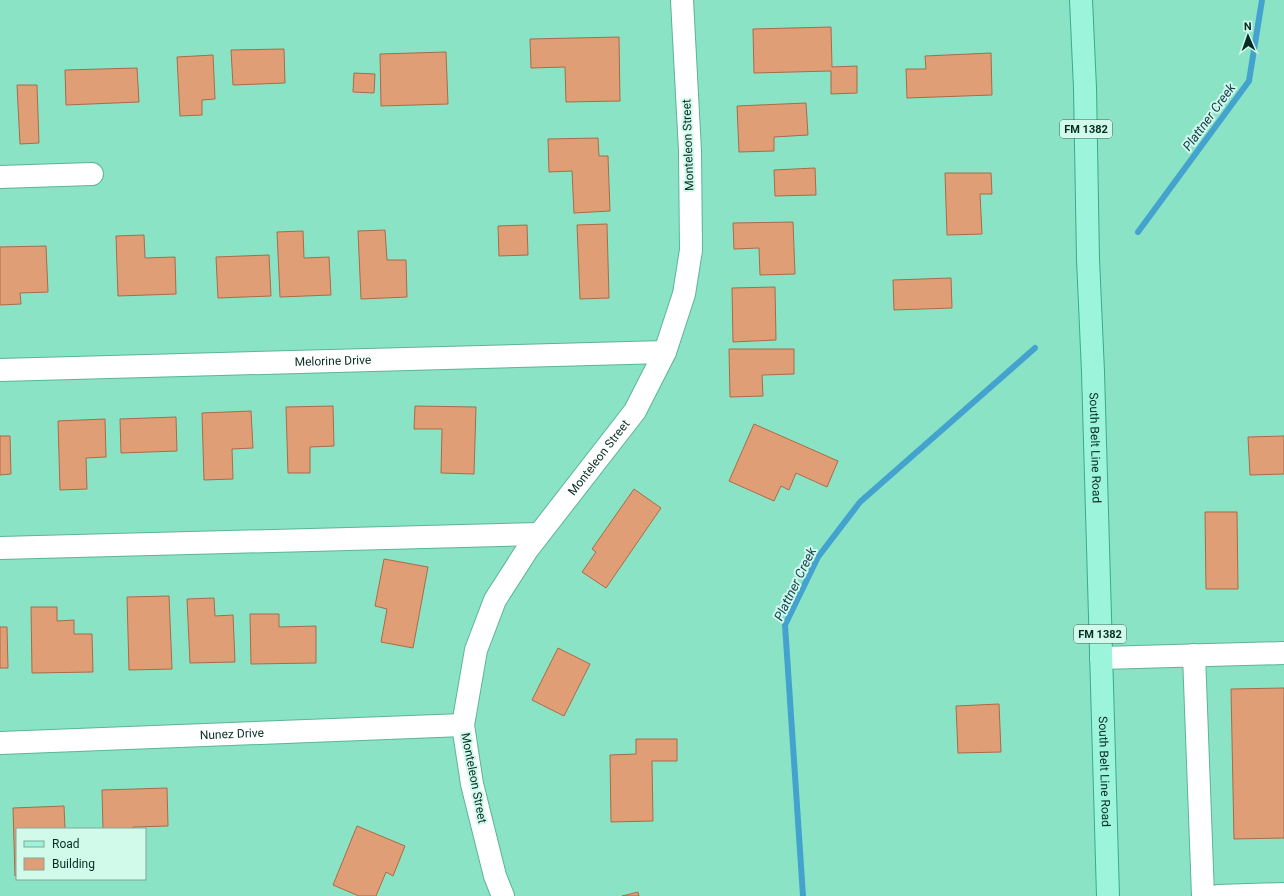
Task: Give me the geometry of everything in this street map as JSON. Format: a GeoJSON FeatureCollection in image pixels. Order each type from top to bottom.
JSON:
{"type":"FeatureCollection","features":[{"type":"Feature","properties":{"kind":"main road","name":"South Belt Line Road"},"geometry":{"type":"LineString","coordinates":[[1081,0],[1085,88],[1088,259],[1093,372],[1108,896]]}},
{"type":"Feature","properties":{"kind":"street","name":"Monteleon Street"},"geometry":{"type":"LineString","coordinates":[[503,896],[495,876],[472,784],[463,725],[476,650],[495,600],[527,550],[635,411],[665,352],[684,294],[691,250],[690,151],[682,0]]}},
{"type":"Feature","properties":{"kind":"street"},"geometry":{"type":"LineString","coordinates":[[0,177],[92,174]]}},
{"type":"Feature","properties":{"kind":"street","name":"Melorine Drive"},"geometry":{"type":"LineString","coordinates":[[0,370],[665,352]]}},
{"type":"Feature","properties":{"kind":"street"},"geometry":{"type":"LineString","coordinates":[[0,548],[539,534]]}},
{"type":"Feature","properties":{"kind":"street"},"geometry":{"type":"LineString","coordinates":[[1101,658],[1284,653]]}},
{"type":"Feature","properties":{"kind":"street"},"geometry":{"type":"LineString","coordinates":[[1194,655],[1203,896]]}},
{"type":"Feature","properties":{"kind":"street","name":"Nunez Drive"},"geometry":{"type":"LineString","coordinates":[[0,743],[463,725]]}},
{"type":"Feature","properties":{"kind":"street"},"geometry":{"type":"LineString","coordinates":[[1218,896],[1284,894]]}},
{"type":"Feature","properties":{"kind":"building"},"geometry":{"type":"Polygon","coordinates":[[[831,27],[832,67],[857,66],[857,93],[831,94],[831,71],[754,73],[753,29],[831,27]]]}},
{"type":"Feature","properties":{"kind":"building"},"geometry":{"type":"Polygon","coordinates":[[[619,37],[620,101],[566,102],[565,67],[531,68],[530,39],[619,37]]]}},
{"type":"Feature","properties":{"kind":"building"},"geometry":{"type":"Polygon","coordinates":[[[284,49],[285,83],[233,85],[231,50],[284,49]]]}},
{"type":"Feature","properties":{"kind":"building"},"geometry":{"type":"Polygon","coordinates":[[[446,52],[448,104],[381,106],[380,54],[446,52]]]}},
{"type":"Feature","properties":{"kind":"building"},"geometry":{"type":"Polygon","coordinates":[[[991,53],[992,95],[907,98],[906,69],[926,69],[925,56],[991,53]]]}},
{"type":"Feature","properties":{"kind":"building"},"geometry":{"type":"Polygon","coordinates":[[[213,55],[215,99],[202,100],[202,115],[180,116],[177,57],[213,55]]]}},
{"type":"Feature","properties":{"kind":"building"},"geometry":{"type":"Polygon","coordinates":[[[137,68],[139,102],[66,105],[65,70],[137,68]]]}},
{"type":"Feature","properties":{"kind":"building"},"geometry":{"type":"Polygon","coordinates":[[[354,73],[375,74],[374,93],[353,92],[354,73]]]}},
{"type":"Feature","properties":{"kind":"building"},"geometry":{"type":"Polygon","coordinates":[[[17,85],[37,85],[39,143],[20,144],[17,85]]]}},
{"type":"Feature","properties":{"kind":"building"},"geometry":{"type":"Polygon","coordinates":[[[806,103],[808,135],[774,137],[774,151],[739,152],[737,106],[806,103]]]}},
{"type":"Feature","properties":{"kind":"building"},"geometry":{"type":"Polygon","coordinates":[[[598,138],[599,156],[608,156],[610,211],[574,213],[572,171],[549,172],[548,139],[598,138]]]}},
{"type":"Feature","properties":{"kind":"building"},"geometry":{"type":"Polygon","coordinates":[[[815,168],[816,195],[775,196],[774,170],[815,168]]]}},
{"type":"Feature","properties":{"kind":"building"},"geometry":{"type":"Polygon","coordinates":[[[945,173],[991,173],[992,194],[980,194],[982,234],[947,235],[945,173]]]}},
{"type":"Feature","properties":{"kind":"building"},"geometry":{"type":"Polygon","coordinates":[[[793,222],[795,274],[760,275],[759,248],[734,249],[733,223],[793,222]]]}},
{"type":"Feature","properties":{"kind":"building"},"geometry":{"type":"Polygon","coordinates":[[[607,224],[609,298],[580,299],[577,225],[607,224]]]}},
{"type":"Feature","properties":{"kind":"building"},"geometry":{"type":"Polygon","coordinates":[[[527,225],[528,255],[499,256],[498,226],[527,225]]]}},
{"type":"Feature","properties":{"kind":"building"},"geometry":{"type":"Polygon","coordinates":[[[385,230],[387,260],[406,260],[407,297],[361,299],[358,231],[385,230]]]}},
{"type":"Feature","properties":{"kind":"building"},"geometry":{"type":"Polygon","coordinates":[[[303,231],[304,258],[329,257],[331,295],[280,297],[277,232],[303,231]]]}},
{"type":"Feature","properties":{"kind":"building"},"geometry":{"type":"Polygon","coordinates":[[[144,235],[145,258],[175,257],[176,294],[118,296],[116,236],[144,235]]]}},
{"type":"Feature","properties":{"kind":"building"},"geometry":{"type":"Polygon","coordinates":[[[46,246],[48,292],[20,293],[21,304],[0,305],[0,247],[46,246]]]}},
{"type":"Feature","properties":{"kind":"building"},"geometry":{"type":"Polygon","coordinates":[[[269,255],[271,296],[218,298],[216,257],[269,255]]]}},
{"type":"Feature","properties":{"kind":"building"},"geometry":{"type":"Polygon","coordinates":[[[951,278],[952,308],[894,310],[893,280],[951,278]]]}},
{"type":"Feature","properties":{"kind":"building"},"geometry":{"type":"Polygon","coordinates":[[[775,287],[776,340],[733,342],[732,288],[775,287]]]}},
{"type":"Feature","properties":{"kind":"building"},"geometry":{"type":"Polygon","coordinates":[[[729,349],[794,349],[794,374],[762,375],[763,396],[730,397],[729,349]]]}},
{"type":"Feature","properties":{"kind":"building"},"geometry":{"type":"Polygon","coordinates":[[[333,406],[334,446],[310,447],[310,473],[288,473],[286,407],[333,406]]]}},
{"type":"Feature","properties":{"kind":"building"},"geometry":{"type":"Polygon","coordinates":[[[415,406],[476,407],[474,474],[441,473],[442,429],[414,429],[415,406]]]}},
{"type":"Feature","properties":{"kind":"building"},"geometry":{"type":"Polygon","coordinates":[[[251,411],[253,448],[232,449],[233,479],[204,480],[202,413],[251,411]]]}},
{"type":"Feature","properties":{"kind":"building"},"geometry":{"type":"Polygon","coordinates":[[[176,417],[177,451],[121,453],[120,419],[176,417]]]}},
{"type":"Feature","properties":{"kind":"building"},"geometry":{"type":"Polygon","coordinates":[[[105,419],[106,457],[86,458],[87,489],[60,490],[58,421],[105,419]]]}},
{"type":"Feature","properties":{"kind":"building"},"geometry":{"type":"Polygon","coordinates":[[[754,424],[838,461],[827,487],[796,473],[789,490],[781,486],[774,501],[729,481],[754,424]]]}},
{"type":"Feature","properties":{"kind":"building"},"geometry":{"type":"Polygon","coordinates":[[[0,436],[10,436],[11,474],[0,475],[0,436]]]}},
{"type":"Feature","properties":{"kind":"building"},"geometry":{"type":"Polygon","coordinates":[[[1284,436],[1284,474],[1250,475],[1248,437],[1284,436]]]}},
{"type":"Feature","properties":{"kind":"building"},"geometry":{"type":"Polygon","coordinates":[[[634,489],[661,508],[606,588],[582,572],[596,552],[592,549],[634,489]]]}},
{"type":"Feature","properties":{"kind":"building"},"geometry":{"type":"Polygon","coordinates":[[[1205,512],[1237,512],[1238,589],[1206,589],[1205,512]]]}},
{"type":"Feature","properties":{"kind":"building"},"geometry":{"type":"Polygon","coordinates":[[[384,559],[428,567],[413,648],[381,642],[387,609],[375,606],[384,559]]]}},
{"type":"Feature","properties":{"kind":"building"},"geometry":{"type":"Polygon","coordinates":[[[169,596],[172,669],[129,670],[127,597],[169,596]]]}},
{"type":"Feature","properties":{"kind":"building"},"geometry":{"type":"Polygon","coordinates":[[[214,598],[215,616],[233,615],[235,662],[190,663],[187,599],[214,598]]]}},
{"type":"Feature","properties":{"kind":"building"},"geometry":{"type":"Polygon","coordinates":[[[31,607],[57,607],[57,621],[74,620],[74,634],[92,634],[93,672],[32,673],[31,607]]]}},
{"type":"Feature","properties":{"kind":"building"},"geometry":{"type":"Polygon","coordinates":[[[250,614],[279,614],[279,627],[316,626],[316,663],[251,664],[250,614]]]}},
{"type":"Feature","properties":{"kind":"building"},"geometry":{"type":"Polygon","coordinates":[[[0,627],[7,627],[8,668],[0,668],[0,627]]]}},
{"type":"Feature","properties":{"kind":"building"},"geometry":{"type":"Polygon","coordinates":[[[558,648],[590,664],[564,716],[532,700],[558,648]]]}},
{"type":"Feature","properties":{"kind":"building"},"geometry":{"type":"Polygon","coordinates":[[[1284,688],[1284,838],[1234,839],[1231,689],[1284,688]]]}},
{"type":"Feature","properties":{"kind":"building"},"geometry":{"type":"Polygon","coordinates":[[[999,704],[1001,752],[958,753],[956,706],[999,704]]]}},
{"type":"Feature","properties":{"kind":"building"},"geometry":{"type":"Polygon","coordinates":[[[636,739],[677,739],[677,761],[652,761],[653,821],[611,822],[610,755],[636,754],[636,739]]]}},
{"type":"Feature","properties":{"kind":"building"},"geometry":{"type":"Polygon","coordinates":[[[167,788],[168,826],[103,828],[102,790],[167,788]]]}},
{"type":"Feature","properties":{"kind":"building"},"geometry":{"type":"Polygon","coordinates":[[[64,806],[65,828],[16,828],[15,876],[13,808],[64,806]]]}},
{"type":"Feature","properties":{"kind":"building"},"geometry":{"type":"Polygon","coordinates":[[[357,826],[405,846],[393,876],[386,872],[376,896],[359,896],[333,885],[357,826]]]}},
{"type":"Feature","properties":{"kind":"building"},"geometry":{"type":"Polygon","coordinates":[[[638,892],[639,896],[622,896],[638,892]]]}},
{"type":"Feature","properties":{"kind":"waterway","name":"Plattner Creek"},"geometry":{"type":"LineString","coordinates":[[1138,232],[1249,81],[1262,0]]}},
{"type":"Feature","properties":{"kind":"waterway","name":"Plattner Creek"},"geometry":{"type":"LineString","coordinates":[[803,896],[785,625],[818,557],[860,502],[1035,348]]}}]}
